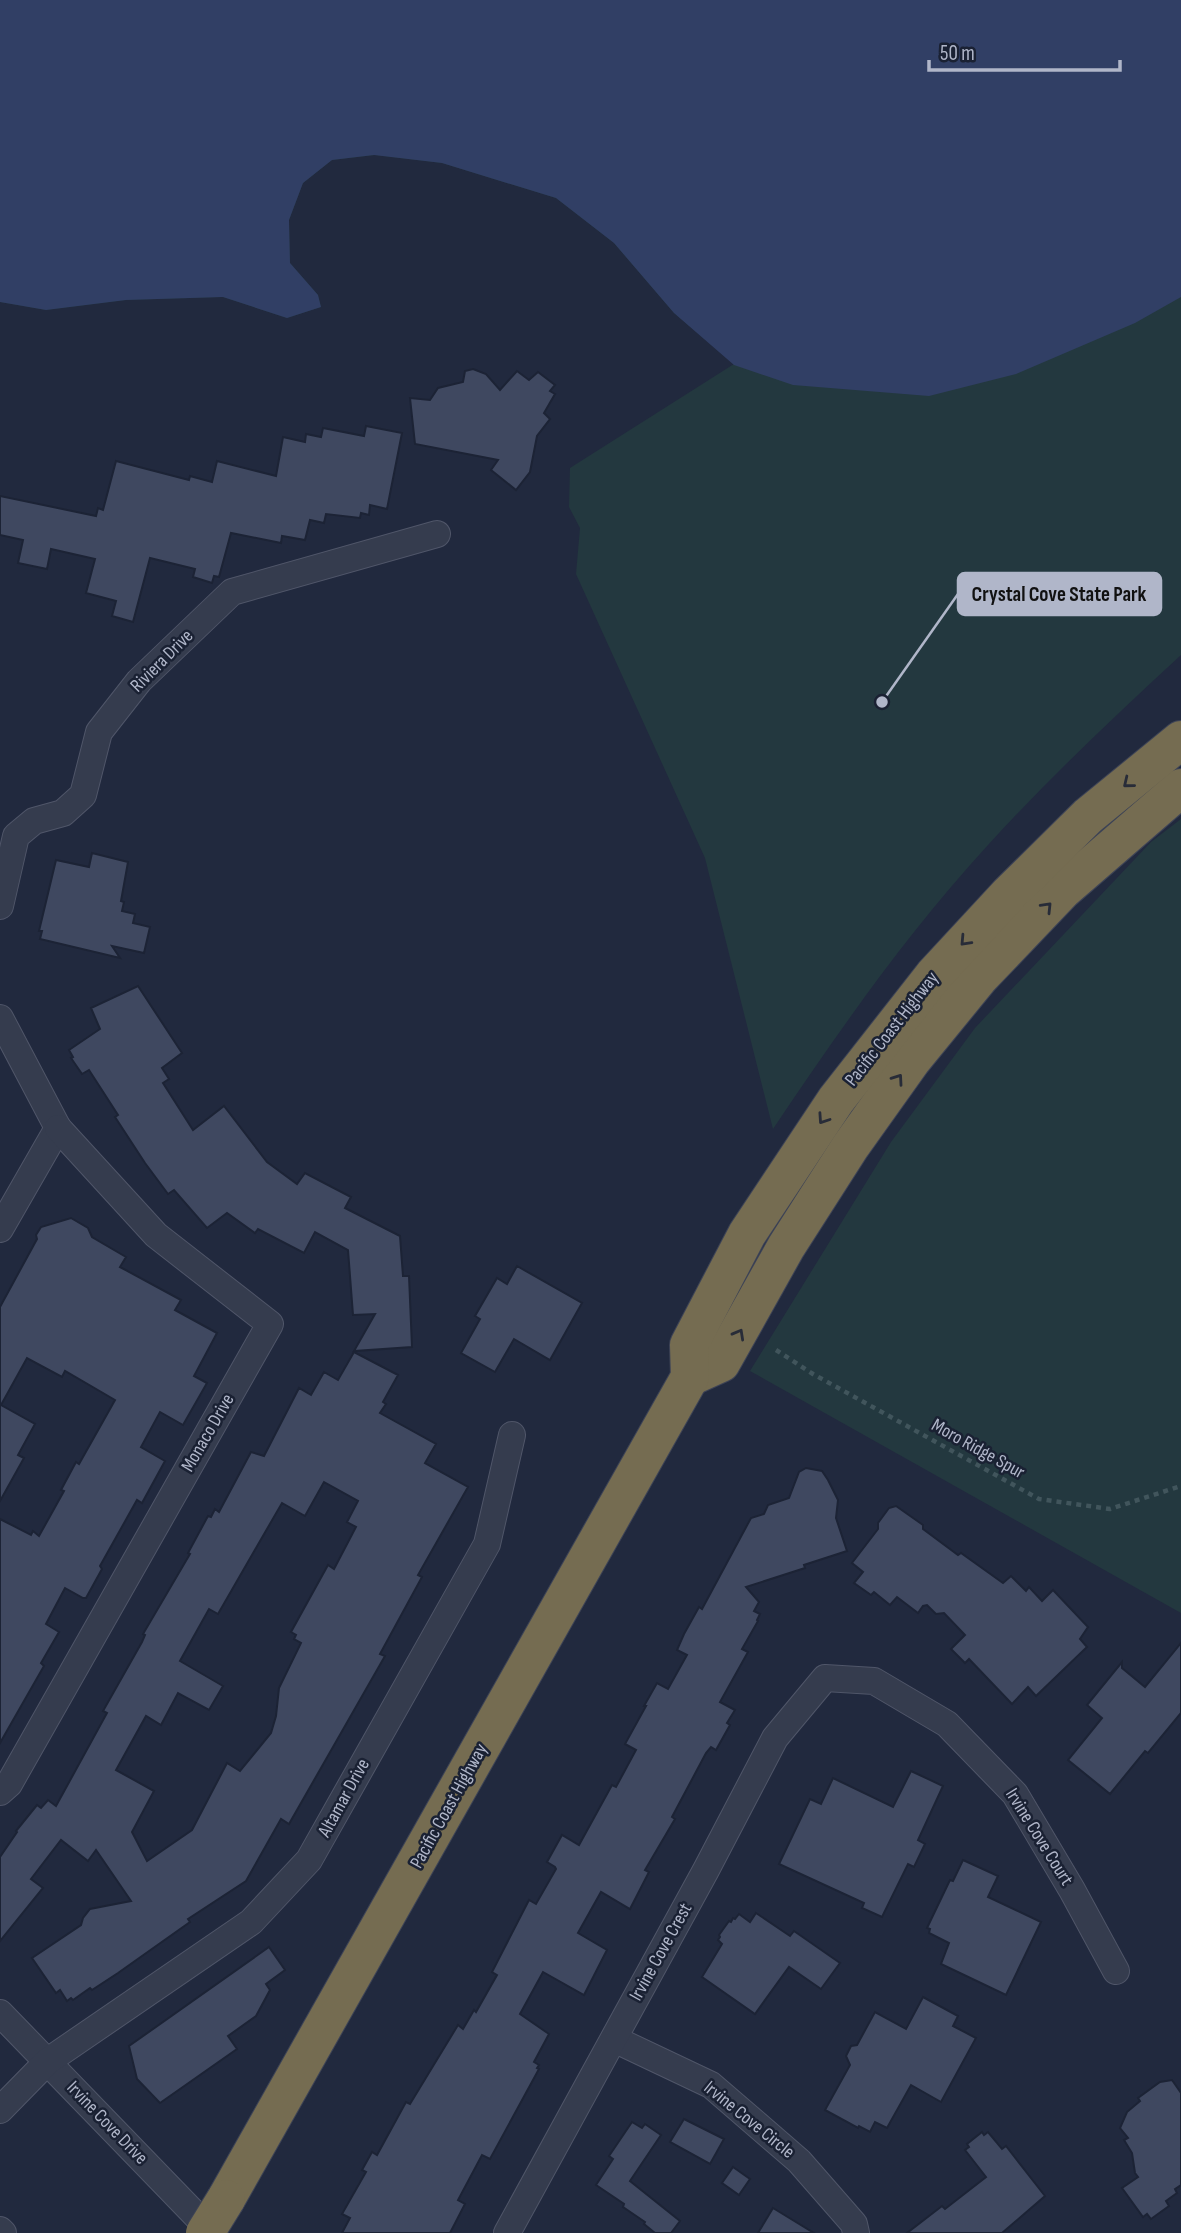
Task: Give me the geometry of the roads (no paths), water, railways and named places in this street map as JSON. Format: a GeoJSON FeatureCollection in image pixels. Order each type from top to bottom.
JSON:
{"type":"FeatureCollection","features":[{"type":"Feature","properties":{"kind":"highway","name":"Pacific Coast Highway"},"geometry":{"type":"LineString","coordinates":[[205,2233],[220,2216],[690,1377],[689,1345],[747,1234],[836,1100],[934,975],[1009,894],[1088,816],[1181,740]]}},
{"type":"Feature","properties":{"kind":"highway","name":"Pacific Coast Highway"},"geometry":{"type":"LineString","coordinates":[[690,1377],[721,1363],[786,1247],[850,1147],[912,1060],[979,978],[1063,890],[1181,788]]}},
{"type":"Feature","properties":{"kind":"street","name":"Riviera Drive"},"geometry":{"type":"LineString","coordinates":[[0,906],[8,829],[63,813],[83,795],[99,732],[139,681],[232,592],[437,534]]}},
{"type":"Feature","properties":{"kind":"street"},"geometry":{"type":"LineString","coordinates":[[0,1018],[58,1128],[0,1229]]}},
{"type":"Feature","properties":{"kind":"street","name":"Monaco Drive"},"geometry":{"type":"LineString","coordinates":[[0,1792],[9,1784],[271,1324],[156,1235],[58,1128]]}},
{"type":"Feature","properties":{"kind":"street","name":"Altamar Drive"},"geometry":{"type":"LineString","coordinates":[[0,2110],[48,2061],[251,1922],[309,1860],[487,1544],[512,1435]]}},
{"type":"Feature","properties":{"kind":"street","name":"Irvine Cove Court"},"geometry":{"type":"LineString","coordinates":[[825,1678],[874,1681],[947,1724],[1015,1794],[1116,1971]]}},
{"type":"Feature","properties":{"kind":"street","name":"Irvine Cove Crest"},"geometry":{"type":"LineString","coordinates":[[507,2233],[775,1738],[825,1678]]}},
{"type":"Feature","properties":{"kind":"street","name":"Irvine Cove Drive"},"geometry":{"type":"LineString","coordinates":[[0,2013],[48,2061],[220,2216]]}},
{"type":"Feature","properties":{"kind":"street","name":"Irvine Cove Circle"},"geometry":{"type":"LineString","coordinates":[[614,2039],[711,2085],[799,2161],[855,2224],[856,2233]]}},
{"type":"Feature","properties":{"kind":"water"},"geometry":{"type":"Polygon","coordinates":[[[0,0],[1181,0],[1181,297],[1135,323],[1016,374],[929,396],[793,385],[734,365],[674,313],[614,243],[556,198],[442,163],[374,155],[332,160],[303,183],[289,220],[290,263],[318,295],[321,307],[287,318],[223,297],[126,300],[46,310],[0,302],[0,0]]]}},
{"type":"Feature","properties":{"kind":"place","name":"Crystal Cove State Park"},"geometry":{"type":"Point","coordinates":[882,702]}}]}
